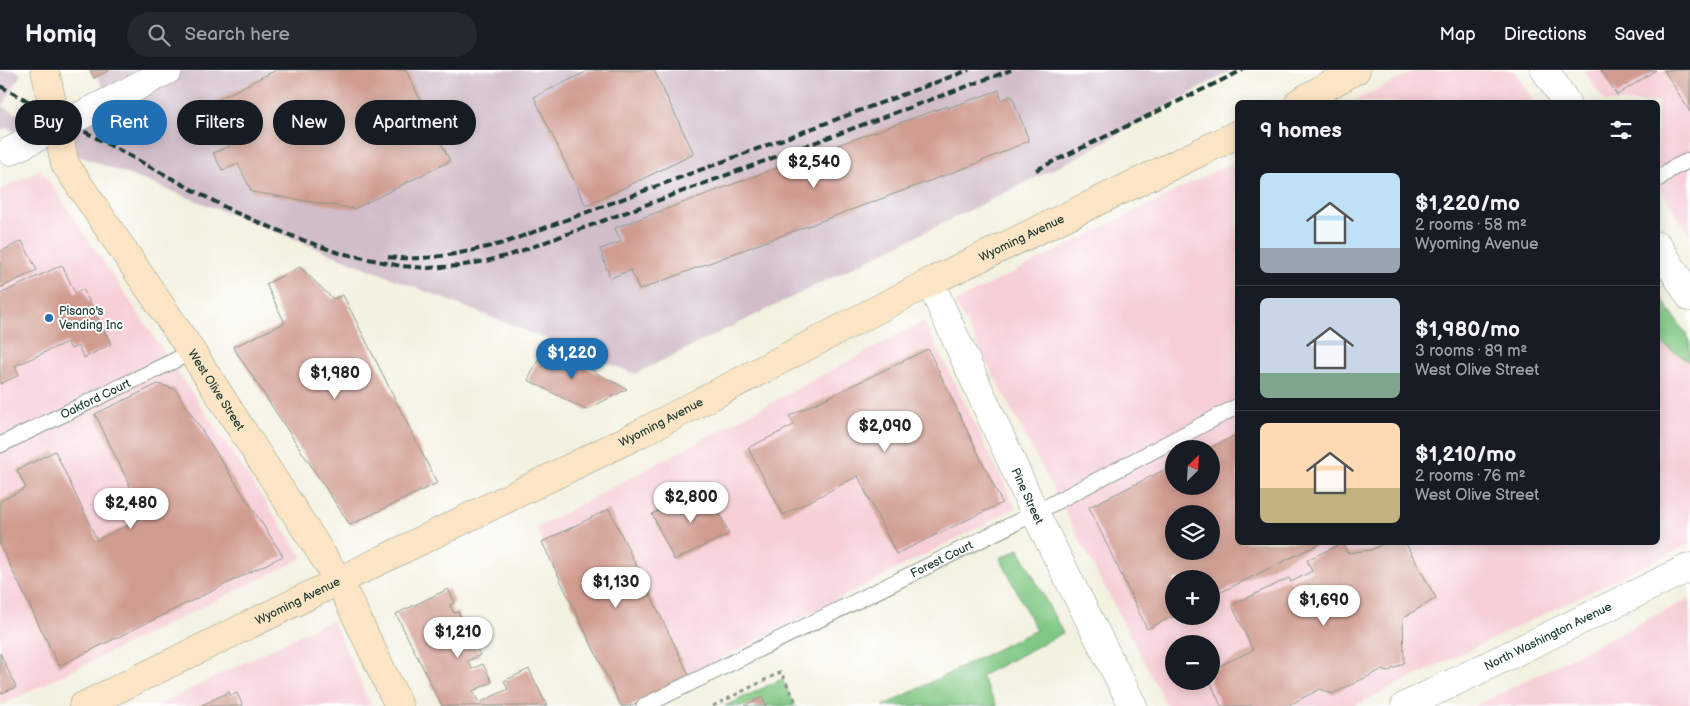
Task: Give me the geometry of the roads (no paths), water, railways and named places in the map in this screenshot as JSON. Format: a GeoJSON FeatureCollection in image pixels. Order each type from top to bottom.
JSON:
{"type":"FeatureCollection","features":[{"type":"Feature","properties":{"kind":"main road","name":"West Olive Street"},"geometry":{"type":"LineString","coordinates":[[45,70],[51,100]]}},
{"type":"Feature","properties":{"kind":"main road"},"geometry":{"type":"LineString","coordinates":[[1303,100],[1356,70]]}},
{"type":"Feature","properties":{"kind":"main road","name":"Wyoming Avenue"},"geometry":{"type":"LineString","coordinates":[[83,706],[639,434],[930,282],[1235,135]]}},
{"type":"Feature","properties":{"kind":"main road","name":"West Olive Street"},"geometry":{"type":"LineString","coordinates":[[61,145],[65,164],[192,352],[339,581],[399,706]]}},
{"type":"Feature","properties":{"kind":"street"},"geometry":{"type":"LineString","coordinates":[[82,115],[168,70]]}},
{"type":"Feature","properties":{"kind":"street"},"geometry":{"type":"LineString","coordinates":[[1545,70],[1565,100]]}},
{"type":"Feature","properties":{"kind":"street"},"geometry":{"type":"LineString","coordinates":[[5,153],[22,145]]}},
{"type":"Feature","properties":{"kind":"street"},"geometry":{"type":"LineString","coordinates":[[1660,249],[1688,288]]}},
{"type":"Feature","properties":{"kind":"street","name":"Pine Street"},"geometry":{"type":"LineString","coordinates":[[930,282],[1035,514],[1133,706]]}},
{"type":"Feature","properties":{"kind":"street","name":"North Washington Avenue"},"geometry":{"type":"LineString","coordinates":[[1405,706],[1690,567]]}},
{"type":"Feature","properties":{"kind":"lane"},"geometry":{"type":"LineString","coordinates":[[1660,177],[1690,160]]}},
{"type":"Feature","properties":{"kind":"lane","name":"Oakford Court"},"geometry":{"type":"LineString","coordinates":[[0,444],[192,352]]}},
{"type":"Feature","properties":{"kind":"lane","name":"Forest Court"},"geometry":{"type":"LineString","coordinates":[[644,706],[1035,514],[1235,408]]}},
{"type":"Feature","properties":{"kind":"railway"},"geometry":{"type":"LineString","coordinates":[[388,257],[432,257],[461,253],[504,243],[969,70]]}},
{"type":"Feature","properties":{"kind":"railway"},"geometry":{"type":"LineString","coordinates":[[0,86],[234,212],[336,252],[401,266],[428,268],[458,266],[513,254],[1011,70]]}},
{"type":"Feature","properties":{"kind":"railway"},"geometry":{"type":"LineString","coordinates":[[1036,170],[1243,70]]}},
{"type":"Feature","properties":{"kind":"place","name":"Pisano's Vending Inc"},"geometry":{"type":"Point","coordinates":[49,318]}}]}
